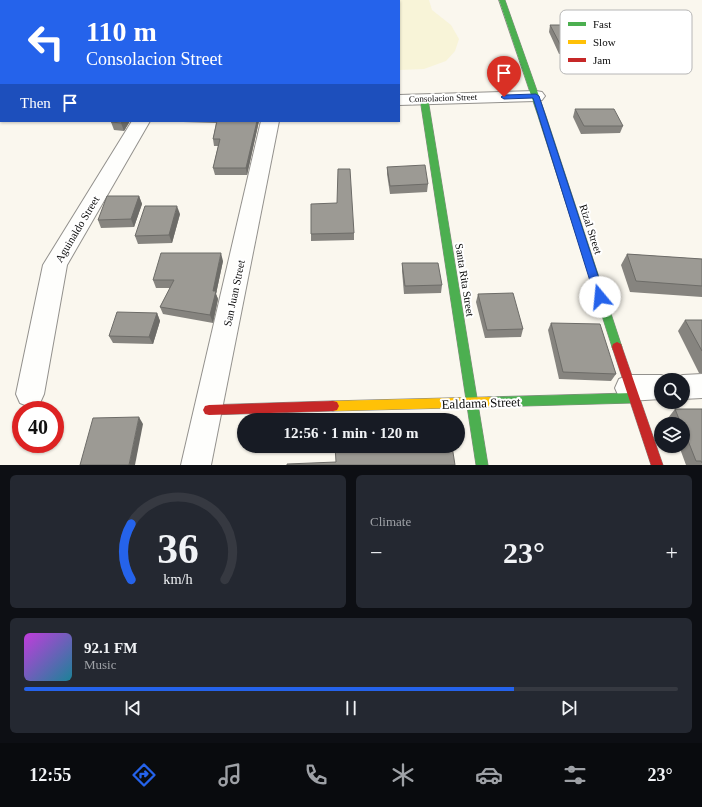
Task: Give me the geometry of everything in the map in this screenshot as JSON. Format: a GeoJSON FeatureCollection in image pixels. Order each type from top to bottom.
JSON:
{"type":"FeatureCollection","features":[{"type":"Feature","properties":{"kind":"street","name":"Rizal Street"},"geometry":{"type":"LineString","coordinates":[[502,0],[536,96],[631,393],[657,465]]}},
{"type":"Feature","properties":{"kind":"street","name":"Consolacion Street"},"geometry":{"type":"LineString","coordinates":[[400,100],[536,96]]}},
{"type":"Feature","properties":{"kind":"street","name":"Santa Rita Street"},"geometry":{"type":"LineString","coordinates":[[424,99],[482,465]]}},
{"type":"Feature","properties":{"kind":"street","name":"Aguinaldo Street"},"geometry":{"type":"LineString","coordinates":[[30,394],[55,265],[140,122]]}},
{"type":"Feature","properties":{"kind":"street","name":"San Juan Street"},"geometry":{"type":"LineString","coordinates":[[196,465],[270,122]]}},
{"type":"Feature","properties":{"kind":"street"},"geometry":{"type":"LineString","coordinates":[[690,387],[702,386]]}},
{"type":"Feature","properties":{"kind":"street","name":"Ealdama Street"},"geometry":{"type":"LineString","coordinates":[[209,410],[473,404],[631,393],[654,388]]}},
{"type":"Feature","properties":{"kind":"shaded area"},"geometry":{"type":"Polygon","coordinates":[[[400,0],[429,0],[432,10],[451,25],[459,39],[455,51],[446,61],[424,69],[400,70],[400,0]]]}},
{"type":"Feature","properties":{"kind":"building"},"geometry":{"type":"Polygon","coordinates":[[[550,25],[560,25],[560,44],[550,25]]]}},
{"type":"Feature","properties":{"kind":"building"},"geometry":{"type":"Polygon","coordinates":[[[575,109],[614,109],[623,126],[584,126],[575,109]]]}},
{"type":"Feature","properties":{"kind":"building"},"geometry":{"type":"Polygon","coordinates":[[[217,122],[257,122],[246,168],[213,168],[220,139],[213,139],[217,122]]]}},
{"type":"Feature","properties":{"kind":"building"},"geometry":{"type":"Polygon","coordinates":[[[425,165],[428,184],[390,186],[387,167],[425,165]]]}},
{"type":"Feature","properties":{"kind":"building"},"geometry":{"type":"Polygon","coordinates":[[[338,169],[350,169],[354,233],[311,234],[311,204],[337,203],[338,169]]]}},
{"type":"Feature","properties":{"kind":"building"},"geometry":{"type":"Polygon","coordinates":[[[107,196],[139,196],[131,219],[98,220],[107,196]]]}},
{"type":"Feature","properties":{"kind":"building"},"geometry":{"type":"Polygon","coordinates":[[[145,206],[177,206],[169,235],[135,236],[145,206]]]}},
{"type":"Feature","properties":{"kind":"building"},"geometry":{"type":"Polygon","coordinates":[[[161,253],[221,253],[213,291],[216,291],[210,315],[160,307],[174,280],[153,280],[161,253]]]}},
{"type":"Feature","properties":{"kind":"building"},"geometry":{"type":"Polygon","coordinates":[[[627,254],[702,259],[702,286],[636,281],[627,254]]]}},
{"type":"Feature","properties":{"kind":"building"},"geometry":{"type":"Polygon","coordinates":[[[402,263],[438,263],[442,285],[405,286],[402,263]]]}},
{"type":"Feature","properties":{"kind":"building"},"geometry":{"type":"Polygon","coordinates":[[[513,293],[523,329],[487,330],[478,294],[513,293]]]}},
{"type":"Feature","properties":{"kind":"building"},"geometry":{"type":"Polygon","coordinates":[[[117,312],[157,313],[149,337],[109,336],[117,312]]]}},
{"type":"Feature","properties":{"kind":"building"},"geometry":{"type":"Polygon","coordinates":[[[685,320],[702,320],[702,351],[685,320]]]}},
{"type":"Feature","properties":{"kind":"building"},"geometry":{"type":"Polygon","coordinates":[[[551,323],[600,324],[616,374],[563,372],[551,323]]]}},
{"type":"Feature","properties":{"kind":"building"},"geometry":{"type":"Polygon","coordinates":[[[675,409],[702,409],[702,463],[701,461],[696,461],[690,446],[690,417],[678,417],[675,409]]]}},
{"type":"Feature","properties":{"kind":"building"},"geometry":{"type":"Polygon","coordinates":[[[139,417],[129,465],[80,465],[93,418],[139,417]]]}},
{"type":"Feature","properties":{"kind":"building"},"geometry":{"type":"Polygon","coordinates":[[[335,453],[453,453],[455,465],[287,465],[336,462],[335,453]]]}},
{"type":"Feature","properties":{"kind":"traffic: fast"},"geometry":{"type":"LineString","coordinates":[[502,0],[542,116],[617,347]]}},
{"type":"Feature","properties":{"kind":"traffic: fast"},"geometry":{"type":"LineString","coordinates":[[424,99],[482,465]]}},
{"type":"Feature","properties":{"kind":"traffic: fast"},"geometry":{"type":"LineString","coordinates":[[489,402],[633,398]]}},
{"type":"Feature","properties":{"kind":"traffic: slow"},"geometry":{"type":"LineString","coordinates":[[333,406],[489,402]]}},
{"type":"Feature","properties":{"kind":"traffic: jam"},"geometry":{"type":"LineString","coordinates":[[617,347],[657,465]]}},
{"type":"Feature","properties":{"kind":"traffic: jam"},"geometry":{"type":"LineString","coordinates":[[209,410],[333,406]]}},
{"type":"Feature","properties":{"kind":"route"},"geometry":{"type":"LineString","coordinates":[[504,97],[536,96],[600,297]]}}]}
